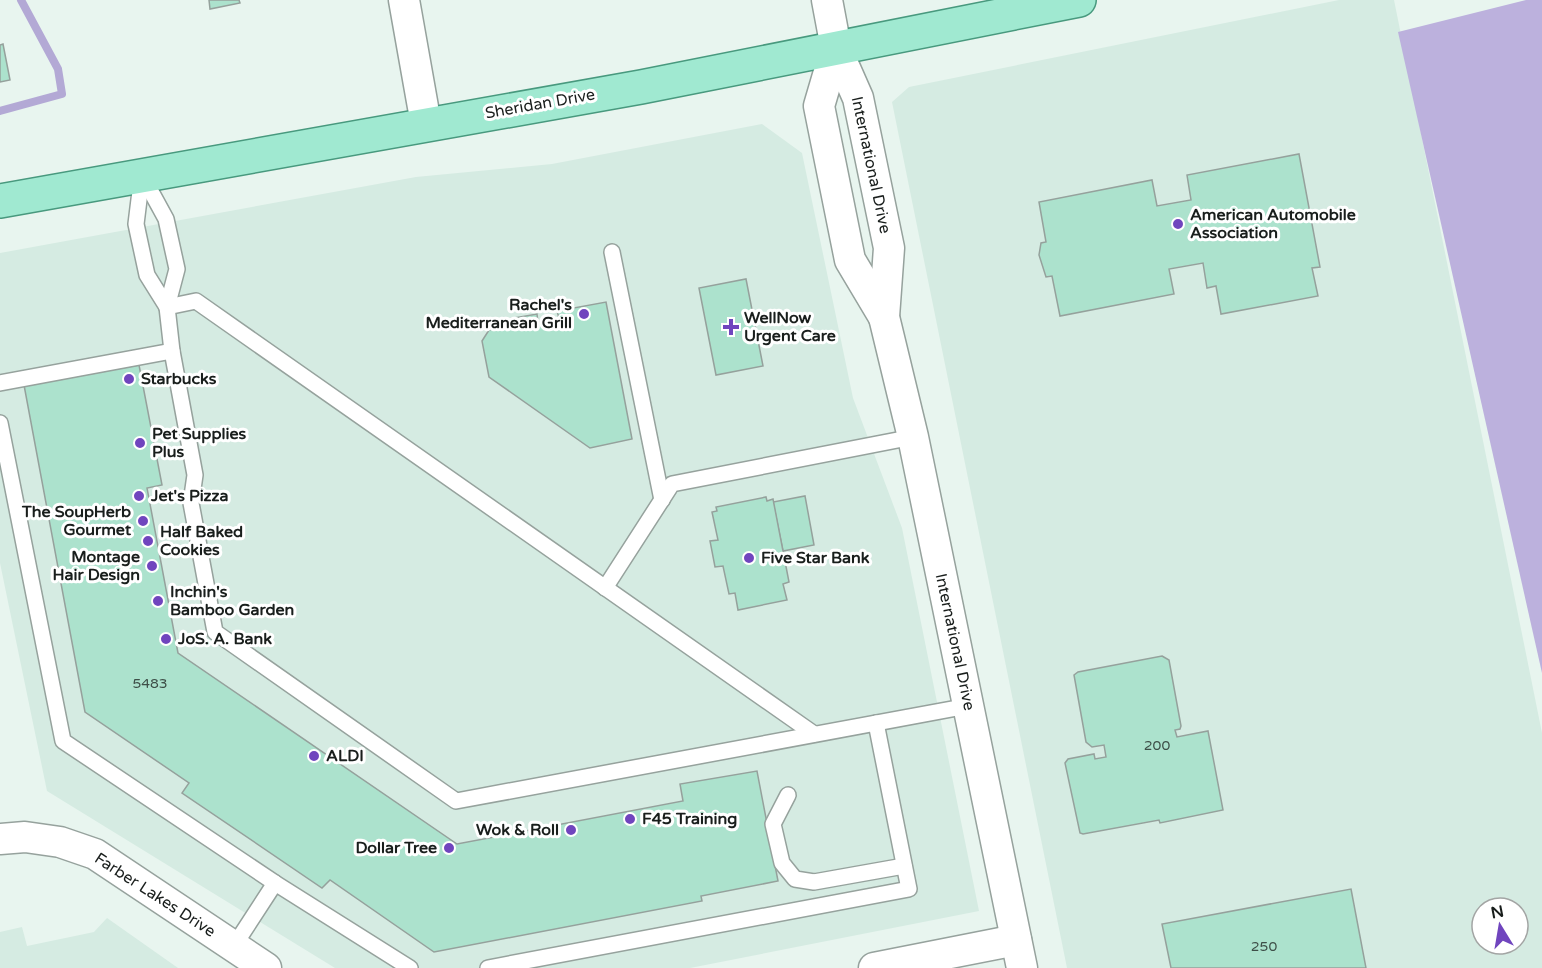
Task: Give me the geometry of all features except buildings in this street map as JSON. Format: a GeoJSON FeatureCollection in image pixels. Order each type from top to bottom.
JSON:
{"type":"FeatureCollection","features":[{"type":"Feature","properties":{"kind":"main road","name":"Sheridan Drive"},"geometry":{"type":"LineString","coordinates":[[0,201],[641,87],[1079,0]]}},
{"type":"Feature","properties":{"kind":"street"},"geometry":{"type":"LineString","coordinates":[[404,0],[426,124]]}},
{"type":"Feature","properties":{"kind":"street"},"geometry":{"type":"LineString","coordinates":[[826,0],[836,48]]}},
{"type":"Feature","properties":{"kind":"street","name":"International Drive"},"geometry":{"type":"LineString","coordinates":[[836,48],[819,106],[850,260],[884,317],[913,437],[1019,954]]}},
{"type":"Feature","properties":{"kind":"street","name":"International Drive"},"geometry":{"type":"LineString","coordinates":[[836,48],[858,98],[889,248],[884,317]]}},
{"type":"Feature","properties":{"kind":"street","name":"Farber Lakes Drive"},"geometry":{"type":"LineString","coordinates":[[0,839],[25,837],[60,842],[95,854],[266,968]]}},
{"type":"Feature","properties":{"kind":"street"},"geometry":{"type":"LineString","coordinates":[[874,968],[1019,954]]}},
{"type":"Feature","properties":{"kind":"lane"},"geometry":{"type":"LineString","coordinates":[[142,176],[136,224],[147,275],[167,307]]}},
{"type":"Feature","properties":{"kind":"lane"},"geometry":{"type":"LineString","coordinates":[[142,176],[166,219],[177,269],[167,307],[172,351],[195,475],[191,503],[215,632],[456,801],[968,706]]}},
{"type":"Feature","properties":{"kind":"lane"},"geometry":{"type":"LineString","coordinates":[[612,252],[662,500]]}},
{"type":"Feature","properties":{"kind":"lane"},"geometry":{"type":"LineString","coordinates":[[167,307],[196,301],[814,734]]}},
{"type":"Feature","properties":{"kind":"lane"},"geometry":{"type":"LineString","coordinates":[[0,383],[172,351]]}},
{"type":"Feature","properties":{"kind":"lane"},"geometry":{"type":"LineString","coordinates":[[0,423],[63,741],[275,883],[411,968]]}},
{"type":"Feature","properties":{"kind":"lane"},"geometry":{"type":"LineString","coordinates":[[605,588],[672,484],[913,437]]}},
{"type":"Feature","properties":{"kind":"lane"},"geometry":{"type":"LineString","coordinates":[[488,968],[909,889],[876,723]]}},
{"type":"Feature","properties":{"kind":"lane"},"geometry":{"type":"LineString","coordinates":[[788,795],[773,824],[782,863],[795,879],[814,882],[904,866]]}},
{"type":"Feature","properties":{"kind":"lane"},"geometry":{"type":"LineString","coordinates":[[234,946],[275,883]]}},
{"type":"Feature","properties":{"kind":"shaded area"},"geometry":{"type":"Polygon","coordinates":[[[1339,0],[1394,0],[1542,733],[1542,968],[1067,968],[892,102],[909,87],[1339,0]]]}},
{"type":"Feature","properties":{"kind":"shaded area"},"geometry":{"type":"Polygon","coordinates":[[[1526,0],[1542,0],[1542,673],[1398,32],[1526,0]]]}},
{"type":"Feature","properties":{"kind":"shaded area"},"geometry":{"type":"Polygon","coordinates":[[[762,124],[802,153],[853,398],[902,528],[979,911],[690,968],[335,968],[47,791],[0,563],[0,253],[416,177],[552,164],[762,124]]]}},
{"type":"Feature","properties":{"kind":"shaded area"},"geometry":{"type":"Polygon","coordinates":[[[107,918],[178,968],[0,968],[0,932],[22,927],[27,946],[94,932],[107,918]]]}},
{"type":"Feature","properties":{"kind":"waterway"},"geometry":{"type":"LineString","coordinates":[[0,111],[62,94],[58,69],[21,0]]}},
{"type":"Feature","properties":{"kind":"place","name":"American Automobile Association"},"geometry":{"type":"Point","coordinates":[1178,224]}},
{"type":"Feature","properties":{"kind":"place","name":"Rachel's Mediterranean Grill"},"geometry":{"type":"Point","coordinates":[584,314]}},
{"type":"Feature","properties":{"kind":"place","name":"WellNow Urgent Care"},"geometry":{"type":"Point","coordinates":[731,327]}},
{"type":"Feature","properties":{"kind":"place","name":"Starbucks"},"geometry":{"type":"Point","coordinates":[129,379]}},
{"type":"Feature","properties":{"kind":"place","name":"Pet Supplies Plus"},"geometry":{"type":"Point","coordinates":[140,443]}},
{"type":"Feature","properties":{"kind":"place","name":"Jet's Pizza"},"geometry":{"type":"Point","coordinates":[139,496]}},
{"type":"Feature","properties":{"kind":"place","name":"The SoupHerb Gourmet"},"geometry":{"type":"Point","coordinates":[143,521]}},
{"type":"Feature","properties":{"kind":"place","name":"Half Baked Cookies"},"geometry":{"type":"Point","coordinates":[148,541]}},
{"type":"Feature","properties":{"kind":"place","name":"Five Star Bank"},"geometry":{"type":"Point","coordinates":[749,558]}},
{"type":"Feature","properties":{"kind":"place","name":"Montage Hair Design"},"geometry":{"type":"Point","coordinates":[152,566]}},
{"type":"Feature","properties":{"kind":"place","name":"Inchin's Bamboo Garden"},"geometry":{"type":"Point","coordinates":[158,601]}},
{"type":"Feature","properties":{"kind":"place","name":"JoS. A. Bank"},"geometry":{"type":"Point","coordinates":[166,639]}},
{"type":"Feature","properties":{"kind":"place","name":"ALDI"},"geometry":{"type":"Point","coordinates":[314,756]}},
{"type":"Feature","properties":{"kind":"place","name":"F45 Training"},"geometry":{"type":"Point","coordinates":[630,819]}},
{"type":"Feature","properties":{"kind":"place","name":"Wok & Roll"},"geometry":{"type":"Point","coordinates":[571,830]}},
{"type":"Feature","properties":{"kind":"place","name":"Dollar Tree"},"geometry":{"type":"Point","coordinates":[449,848]}}]}
